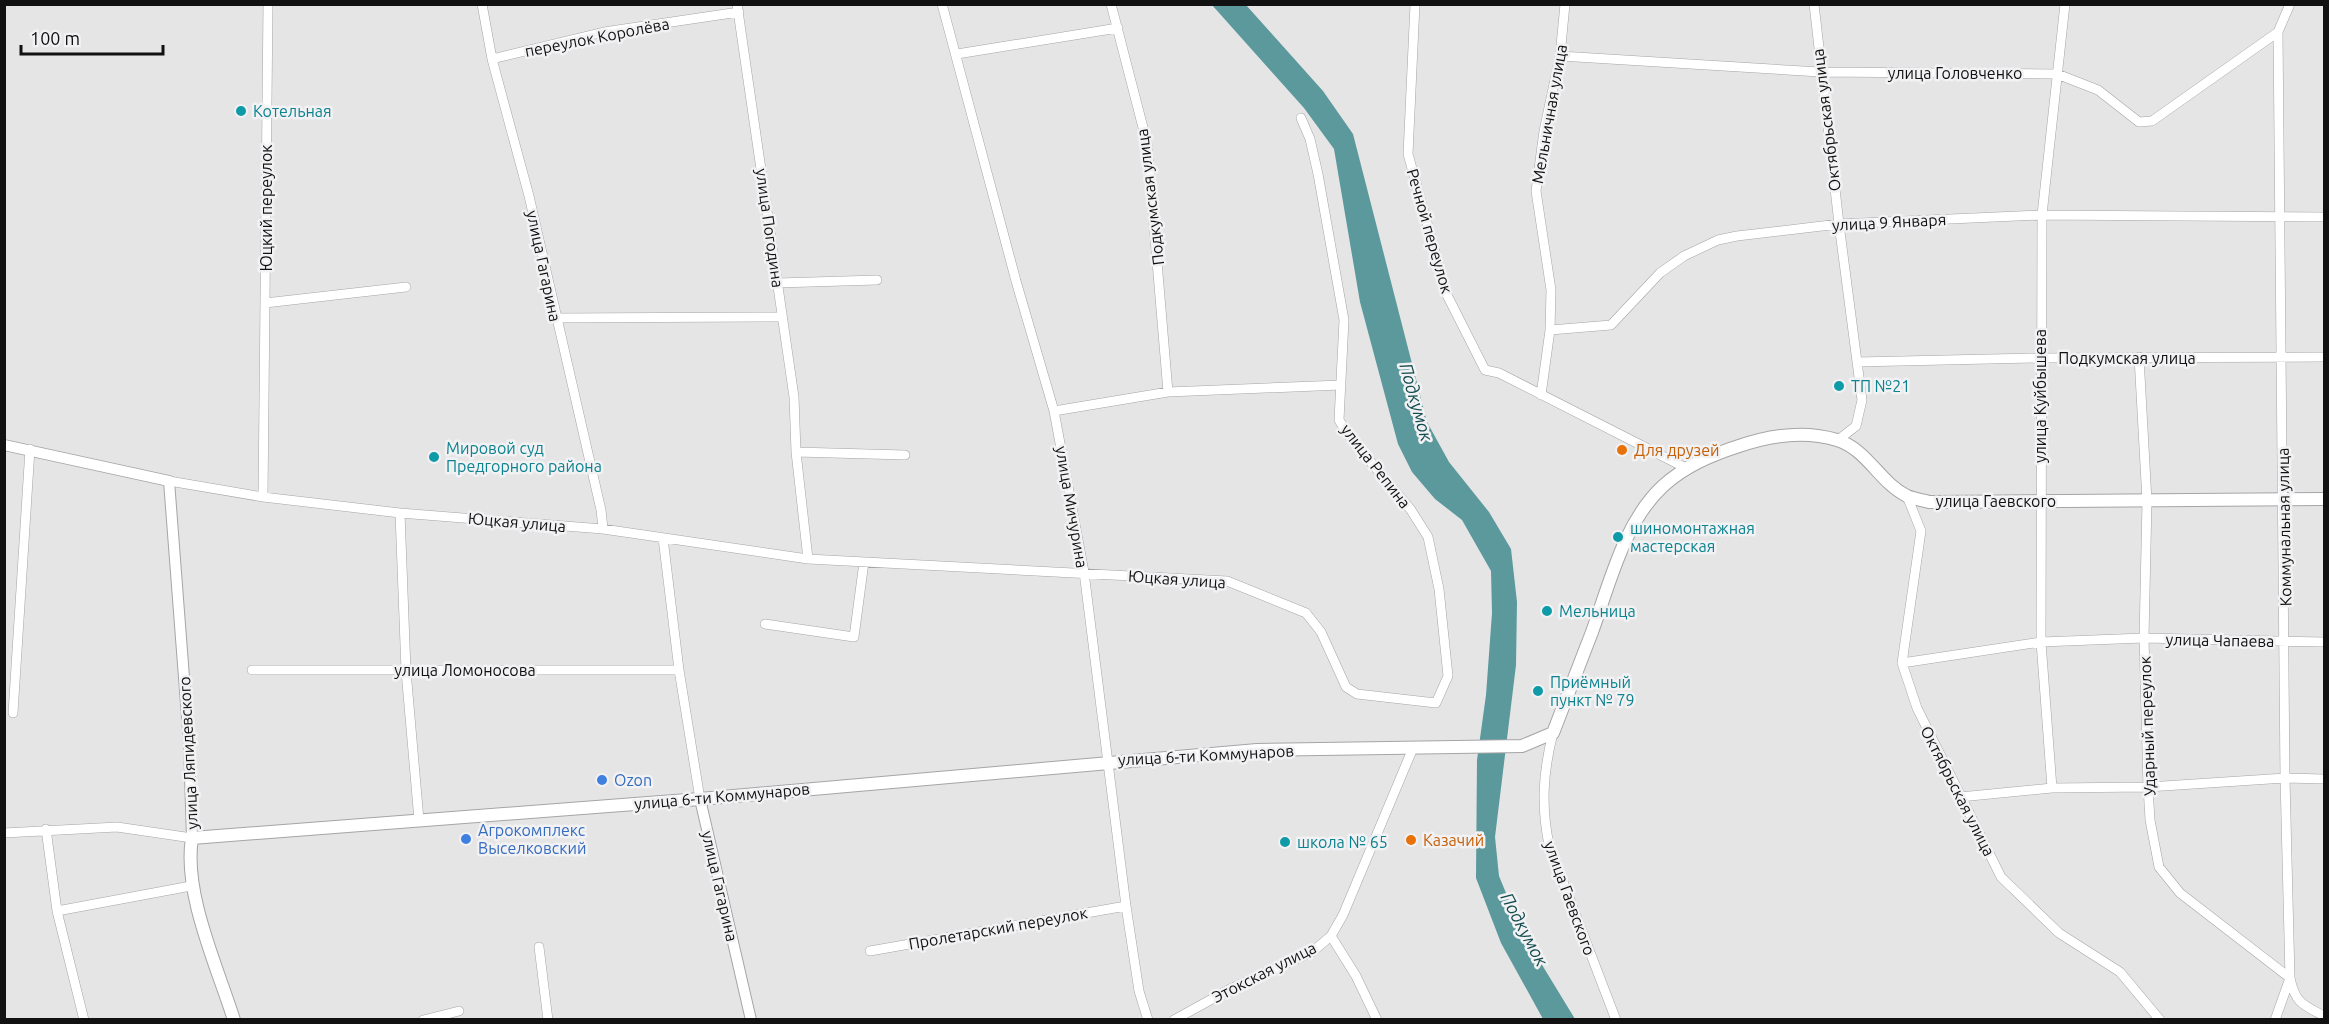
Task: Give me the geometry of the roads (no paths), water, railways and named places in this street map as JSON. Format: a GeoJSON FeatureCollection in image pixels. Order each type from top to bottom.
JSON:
{"type":"FeatureCollection","features":[{"type":"Feature","properties":{"kind":"main road","name":"улица Гаевского"},"geometry":{"type":"LineString","coordinates":[[1553,734],[1627,539],[1657,492],[1686,468],[1714,454],[1776,436],[1806,434],[1838,440],[1858,451],[1884,478],[1907,496],[1929,502],[2325,499]]}},
{"type":"Feature","properties":{"kind":"main road","name":"улица 6-ти Коммунаров"},"geometry":{"type":"LineString","coordinates":[[192,838],[700,799],[1108,761],[1257,750],[1522,746],[1553,734]]}},
{"type":"Feature","properties":{"kind":"main road","name":"улица Ляпидевского"},"geometry":{"type":"LineString","coordinates":[[192,838],[189,856],[191,886],[234,1020]]}},
{"type":"Feature","properties":{"kind":"street","name":"Юцкий переулок"},"geometry":{"type":"LineString","coordinates":[[263,497],[268,4]]}},
{"type":"Feature","properties":{"kind":"street","name":"улица Гагарина"},"geometry":{"type":"LineString","coordinates":[[482,4],[492,59],[529,196],[555,318],[601,510],[603,529]]}},
{"type":"Feature","properties":{"kind":"street","name":"улица Мичурина"},"geometry":{"type":"LineString","coordinates":[[942,4],[1016,281],[1054,411],[1084,572],[1138,991],[1148,1020]]}},
{"type":"Feature","properties":{"kind":"street","name":"Подкумская улица"},"geometry":{"type":"LineString","coordinates":[[1110,4],[1147,143],[1168,392]]}},
{"type":"Feature","properties":{"kind":"street","name":"Речной переулок"},"geometry":{"type":"LineString","coordinates":[[1415,4],[1408,154],[1447,295],[1485,370],[1499,373],[1686,468]]}},
{"type":"Feature","properties":{"kind":"street","name":"Мельничная улица"},"geometry":{"type":"LineString","coordinates":[[1551,330],[1551,290],[1536,191],[1544,131],[1560,56],[1565,4]]}},
{"type":"Feature","properties":{"kind":"street","name":"Октябрьская улица"},"geometry":{"type":"LineString","coordinates":[[1814,4],[1862,400],[1856,426],[1838,440]]}},
{"type":"Feature","properties":{"kind":"street","name":"улица Куйбышева"},"geometry":{"type":"LineString","coordinates":[[2052,788],[2041,642],[2039,358],[2042,215],[2065,4]]}},
{"type":"Feature","properties":{"kind":"street"},"geometry":{"type":"LineString","coordinates":[[2278,32],[2290,4]]}},
{"type":"Feature","properties":{"kind":"street","name":"переулок Королёва"},"geometry":{"type":"LineString","coordinates":[[492,59],[604,32],[738,8]]}},
{"type":"Feature","properties":{"kind":"street","name":"улица Погодина"},"geometry":{"type":"LineString","coordinates":[[738,8],[794,397],[796,452],[808,559]]}},
{"type":"Feature","properties":{"kind":"street"},"geometry":{"type":"LineString","coordinates":[[957,54],[1118,28]]}},
{"type":"Feature","properties":{"kind":"street","name":"улица Головченко"},"geometry":{"type":"LineString","coordinates":[[1560,56],[1821,72],[2057,74],[2098,90],[2139,122],[2152,122],[2278,32]]}},
{"type":"Feature","properties":{"kind":"street","name":"Коммунальная улица"},"geometry":{"type":"LineString","coordinates":[[2275,1020],[2290,978],[2285,778],[2283,358],[2278,32]]}},
{"type":"Feature","properties":{"kind":"street","name":"улица Репина"},"geometry":{"type":"LineString","coordinates":[[1301,118],[1310,139],[1318,174],[1344,320],[1339,420],[1349,436],[1411,510],[1428,537],[1438,589],[1448,676],[1436,703]]}},
{"type":"Feature","properties":{"kind":"street","name":"улица 9 Января"},"geometry":{"type":"LineString","coordinates":[[1551,330],[1611,326],[1660,273],[1684,256],[1718,240],[1839,224],[2042,215],[2325,217]]}},
{"type":"Feature","properties":{"kind":"street"},"geometry":{"type":"LineString","coordinates":[[778,282],[877,280]]}},
{"type":"Feature","properties":{"kind":"street"},"geometry":{"type":"LineString","coordinates":[[265,303],[406,287]]}},
{"type":"Feature","properties":{"kind":"street"},"geometry":{"type":"LineString","coordinates":[[555,318],[782,317]]}},
{"type":"Feature","properties":{"kind":"street"},"geometry":{"type":"LineString","coordinates":[[1541,395],[1551,330]]}},
{"type":"Feature","properties":{"kind":"street","name":"Ударный переулок"},"geometry":{"type":"LineString","coordinates":[[2139,357],[2147,501],[2144,638],[2148,787],[2150,820],[2159,867],[2180,893],[2290,978],[2293,993],[2301,1004],[2325,1016]]}},
{"type":"Feature","properties":{"kind":"street","name":"Подкумская улица"},"geometry":{"type":"LineString","coordinates":[[1857,362],[2039,358],[2325,357]]}},
{"type":"Feature","properties":{"kind":"street"},"geometry":{"type":"LineString","coordinates":[[1054,411],[1168,392],[1341,385]]}},
{"type":"Feature","properties":{"kind":"street"},"geometry":{"type":"LineString","coordinates":[[4,445],[169,481]]}},
{"type":"Feature","properties":{"kind":"street"},"geometry":{"type":"LineString","coordinates":[[13,713],[30,449]]}},
{"type":"Feature","properties":{"kind":"street"},"geometry":{"type":"LineString","coordinates":[[796,452],[905,455]]}},
{"type":"Feature","properties":{"kind":"street","name":"Юцкая улица"},"geometry":{"type":"LineString","coordinates":[[169,481],[263,497],[400,513],[603,529],[808,559],[1227,581],[1306,613],[1321,632],[1346,687],[1357,694],[1436,703]]}},
{"type":"Feature","properties":{"kind":"street","name":"улица Ляпидевского"},"geometry":{"type":"LineString","coordinates":[[169,481],[189,743],[192,838]]}},
{"type":"Feature","properties":{"kind":"street","name":"Октябрьская улица"},"geometry":{"type":"LineString","coordinates":[[1907,496],[1921,531],[1902,663],[1917,708],[2001,878],[2059,933],[2120,972],[2160,1020]]}},
{"type":"Feature","properties":{"kind":"street"},"geometry":{"type":"LineString","coordinates":[[400,513],[406,671],[419,820]]}},
{"type":"Feature","properties":{"kind":"street","name":"улица Гагарина"},"geometry":{"type":"LineString","coordinates":[[663,538],[679,670],[700,799],[751,1020]]}},
{"type":"Feature","properties":{"kind":"street"},"geometry":{"type":"LineString","coordinates":[[765,624],[854,637],[864,562]]}},
{"type":"Feature","properties":{"kind":"street","name":"улица Чапаева"},"geometry":{"type":"LineString","coordinates":[[1902,663],[2041,642],[2144,638],[2325,642]]}},
{"type":"Feature","properties":{"kind":"street","name":"улица Ломоносова"},"geometry":{"type":"LineString","coordinates":[[252,670],[679,670]]}},
{"type":"Feature","properties":{"kind":"street","name":"улица Гаевского"},"geometry":{"type":"LineString","coordinates":[[1553,734],[1543,788],[1543,817],[1549,845],[1616,1020]]}},
{"type":"Feature","properties":{"kind":"street","name":"Этокская улица"},"geometry":{"type":"LineString","coordinates":[[1174,1020],[1232,988],[1312,952],[1331,936],[1343,915],[1413,748]]}},
{"type":"Feature","properties":{"kind":"street"},"geometry":{"type":"LineString","coordinates":[[1960,797],[2052,788],[2148,787],[2285,778],[2325,779]]}},
{"type":"Feature","properties":{"kind":"street","name":"улица 6-ти Коммунаров"},"geometry":{"type":"LineString","coordinates":[[4,833],[117,827],[192,838]]}},
{"type":"Feature","properties":{"kind":"street"},"geometry":{"type":"LineString","coordinates":[[46,829],[57,911],[84,1020]]}},
{"type":"Feature","properties":{"kind":"street"},"geometry":{"type":"LineString","coordinates":[[57,911],[191,886]]}},
{"type":"Feature","properties":{"kind":"street","name":"Пролетарский переулок"},"geometry":{"type":"LineString","coordinates":[[870,951],[1126,906]]}},
{"type":"Feature","properties":{"kind":"street"},"geometry":{"type":"LineString","coordinates":[[1331,936],[1356,976],[1377,1020]]}},
{"type":"Feature","properties":{"kind":"street"},"geometry":{"type":"LineString","coordinates":[[539,947],[548,1020]]}},
{"type":"Feature","properties":{"kind":"street"},"geometry":{"type":"LineString","coordinates":[[423,1020],[459,1011]]}},
{"type":"Feature","properties":{"kind":"water","name":"Подкумок"},"geometry":{"type":"Polygon","coordinates":[[[1212,5],[1246,5],[1323,91],[1353,134],[1427,422],[1449,462],[1489,512],[1511,549],[1517,602],[1516,665],[1495,837],[1499,876],[1522,932],[1575,1019],[1543,1019],[1501,943],[1476,878],[1477,760],[1486,695],[1492,613],[1491,571],[1462,520],[1435,499],[1412,472],[1398,444],[1360,302],[1334,149],[1304,108],[1212,5]]]}},
{"type":"Feature","properties":{"kind":"place","name":"Котельная"},"geometry":{"type":"Point","coordinates":[241,111]}},
{"type":"Feature","properties":{"kind":"place","name":"ТП №21"},"geometry":{"type":"Point","coordinates":[1839,386]}},
{"type":"Feature","properties":{"kind":"place","name":"Для друзей"},"geometry":{"type":"Point","coordinates":[1622,450]}},
{"type":"Feature","properties":{"kind":"place","name":"Мировой суд Предгорного района"},"geometry":{"type":"Point","coordinates":[434,457]}},
{"type":"Feature","properties":{"kind":"place","name":"шиномонтажная мастерская"},"geometry":{"type":"Point","coordinates":[1618,537]}},
{"type":"Feature","properties":{"kind":"place","name":"Мельница"},"geometry":{"type":"Point","coordinates":[1547,611]}},
{"type":"Feature","properties":{"kind":"place","name":"Приёмный пункт № 79"},"geometry":{"type":"Point","coordinates":[1538,691]}},
{"type":"Feature","properties":{"kind":"place","name":"Ozon"},"geometry":{"type":"Point","coordinates":[602,780]}},
{"type":"Feature","properties":{"kind":"place","name":"Агрокомплекс Выселковский"},"geometry":{"type":"Point","coordinates":[466,839]}},
{"type":"Feature","properties":{"kind":"place","name":"Казачий"},"geometry":{"type":"Point","coordinates":[1411,840]}},
{"type":"Feature","properties":{"kind":"place","name":"школа № 65"},"geometry":{"type":"Point","coordinates":[1285,842]}}]}
